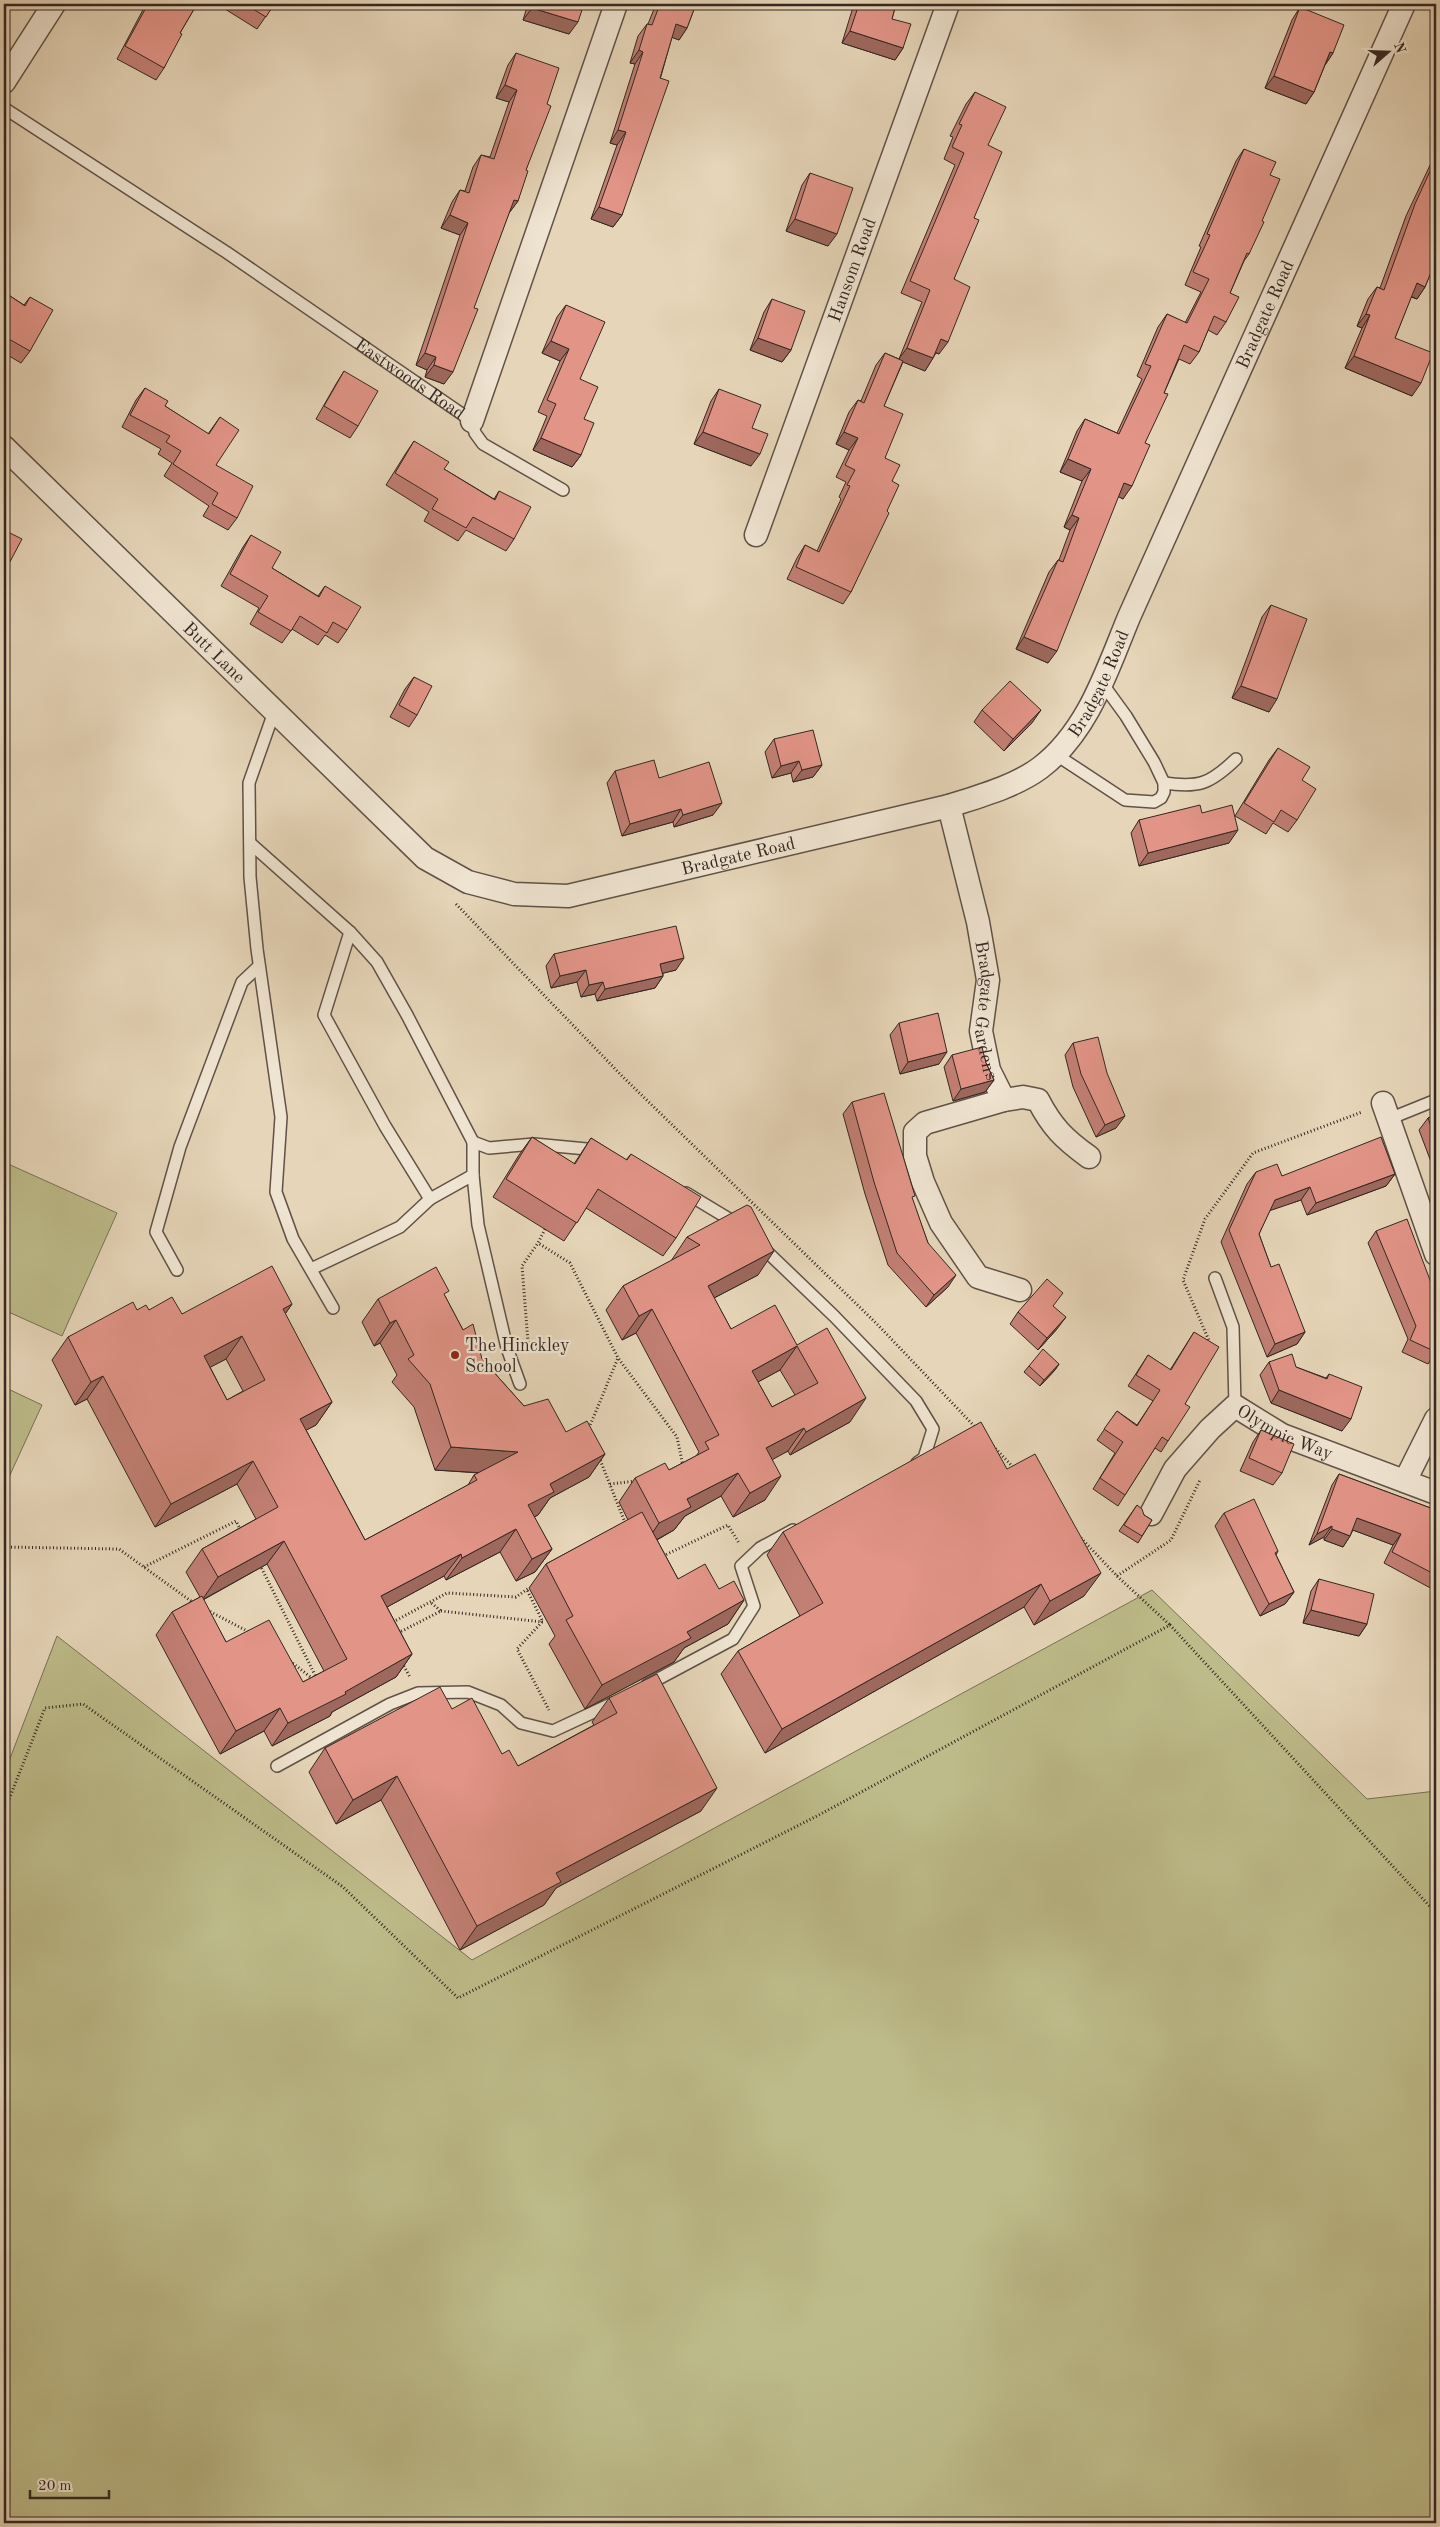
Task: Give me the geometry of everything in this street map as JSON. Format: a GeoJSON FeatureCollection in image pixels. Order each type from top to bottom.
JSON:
{"type":"FeatureCollection","features":[{"type":"Feature","properties":{"kind":"street"},"geometry":{"type":"LineString","coordinates":[[4,82],[54,4]]}},
{"type":"Feature","properties":{"kind":"street","name":"Eastwoods Road"},"geometry":{"type":"LineString","coordinates":[[472,421],[616,4]]}},
{"type":"Feature","properties":{"kind":"street","name":"Hansom Road"},"geometry":{"type":"LineString","coordinates":[[756,535],[948,4]]}},
{"type":"Feature","properties":{"kind":"street","name":"Bradgate Road"},"geometry":{"type":"LineString","coordinates":[[425,858],[468,882],[514,894],[568,896],[949,806],[985,795],[1040,768],[1070,739],[1082,722],[1102,683],[1133,608],[1404,4]]}},
{"type":"Feature","properties":{"kind":"street","name":"Butt Lane"},"geometry":{"type":"LineString","coordinates":[[4,447],[425,858]]}},
{"type":"Feature","properties":{"kind":"street","name":"Bradgate Gardens"},"geometry":{"type":"LineString","coordinates":[[949,806],[978,922],[988,980],[981,1031],[989,1070],[1004,1100],[1023,1097],[1038,1100],[1048,1120],[1063,1139],[1089,1157]]}},
{"type":"Feature","properties":{"kind":"street"},"geometry":{"type":"LineString","coordinates":[[1004,1100],[925,1123],[915,1132],[915,1156],[923,1182],[942,1223],[978,1277],[1020,1290]]}},
{"type":"Feature","properties":{"kind":"street"},"geometry":{"type":"LineString","coordinates":[[1386,1111],[1436,1254]]}},
{"type":"Feature","properties":{"kind":"street","name":"Olympic Way"},"geometry":{"type":"LineString","coordinates":[[1151,1514],[1175,1469],[1210,1429],[1235,1406],[1282,1435],[1436,1493]]}},
{"type":"Feature","properties":{"kind":"street"},"geometry":{"type":"LineString","coordinates":[[1406,1481],[1436,1419]]}},
{"type":"Feature","properties":{"kind":"lane","name":"Eastwoods Road"},"geometry":{"type":"LineString","coordinates":[[4,108],[226,252],[472,421]]}},
{"type":"Feature","properties":{"kind":"lane"},"geometry":{"type":"LineString","coordinates":[[472,421],[475,433],[484,444],[563,490]]}},
{"type":"Feature","properties":{"kind":"lane"},"geometry":{"type":"LineString","coordinates":[[1055,754],[1125,800],[1154,802],[1162,798],[1164,783],[1126,716],[1102,683]]}},
{"type":"Feature","properties":{"kind":"lane"},"geometry":{"type":"LineString","coordinates":[[274,712],[249,783],[250,877],[259,966],[281,1117],[276,1192],[293,1239],[333,1308]]}},
{"type":"Feature","properties":{"kind":"lane"},"geometry":{"type":"LineString","coordinates":[[1164,783],[1190,786],[1202,784],[1236,759]]}},
{"type":"Feature","properties":{"kind":"lane"},"geometry":{"type":"LineString","coordinates":[[250,843],[350,932],[377,962],[393,988],[473,1142],[473,1175],[478,1224],[507,1348],[520,1384]]}},
{"type":"Feature","properties":{"kind":"lane"},"geometry":{"type":"LineString","coordinates":[[350,932],[324,1015],[385,1126],[430,1199]]}},
{"type":"Feature","properties":{"kind":"lane"},"geometry":{"type":"LineString","coordinates":[[177,1270],[156,1232],[180,1148],[242,982],[259,966]]}},
{"type":"Feature","properties":{"kind":"lane"},"geometry":{"type":"LineString","coordinates":[[1386,1111],[1436,1100]]}},
{"type":"Feature","properties":{"kind":"lane"},"geometry":{"type":"LineString","coordinates":[[473,1142],[490,1148],[534,1144],[599,1151],[608,1155]]}},
{"type":"Feature","properties":{"kind":"lane"},"geometry":{"type":"LineString","coordinates":[[311,1270],[400,1227],[430,1199],[473,1175]]}},
{"type":"Feature","properties":{"kind":"lane"},"geometry":{"type":"LineString","coordinates":[[677,1188],[702,1201],[752,1237],[834,1316],[916,1401],[933,1429],[924,1458],[907,1468]]}},
{"type":"Feature","properties":{"kind":"lane"},"geometry":{"type":"LineString","coordinates":[[1215,1278],[1232,1327],[1235,1406]]}},
{"type":"Feature","properties":{"kind":"lane"},"geometry":{"type":"LineString","coordinates":[[277,1766],[390,1704],[418,1693],[468,1692],[501,1705],[521,1723],[553,1731],[628,1695],[733,1639],[754,1606],[741,1566],[760,1548],[803,1524]]}},
{"type":"Feature","properties":{"kind":"path"},"geometry":{"type":"LineString","coordinates":[[454,901],[622,1078],[877,1324],[980,1432]]}},
{"type":"Feature","properties":{"kind":"path"},"geometry":{"type":"LineString","coordinates":[[1210,1344],[1183,1280],[1205,1219],[1252,1153],[1386,1111]]}},
{"type":"Feature","properties":{"kind":"path"},"geometry":{"type":"LineString","coordinates":[[528,1342],[522,1266],[538,1243],[544,1229]]}},
{"type":"Feature","properties":{"kind":"path"},"geometry":{"type":"LineString","coordinates":[[538,1243],[570,1263],[618,1358],[678,1437],[684,1471]]}},
{"type":"Feature","properties":{"kind":"path"},"geometry":{"type":"LineString","coordinates":[[592,1436],[588,1428],[618,1358]]}},
{"type":"Feature","properties":{"kind":"path"},"geometry":{"type":"LineString","coordinates":[[987,1440],[1014,1468]]}},
{"type":"Feature","properties":{"kind":"path"},"geometry":{"type":"LineString","coordinates":[[598,1452],[629,1533]]}},
{"type":"Feature","properties":{"kind":"path"},"geometry":{"type":"LineString","coordinates":[[610,1484],[640,1480]]}},
{"type":"Feature","properties":{"kind":"path"},"geometry":{"type":"LineString","coordinates":[[144,1567],[236,1521],[245,1538]]}},
{"type":"Feature","properties":{"kind":"path"},"geometry":{"type":"LineString","coordinates":[[654,1561],[728,1525],[739,1543],[746,1539]]}},
{"type":"Feature","properties":{"kind":"path"},"geometry":{"type":"LineString","coordinates":[[1076,1533],[1117,1576],[1170,1625],[1436,1913]]}},
{"type":"Feature","properties":{"kind":"path"},"geometry":{"type":"LineString","coordinates":[[4,1547],[119,1549],[198,1605]]}},
{"type":"Feature","properties":{"kind":"path"},"geometry":{"type":"LineString","coordinates":[[259,1563],[320,1685],[284,1657]]}},
{"type":"Feature","properties":{"kind":"path"},"geometry":{"type":"LineString","coordinates":[[391,1624],[447,1593],[516,1597],[528,1589],[542,1622]]}},
{"type":"Feature","properties":{"kind":"path"},"geometry":{"type":"LineString","coordinates":[[430,1602],[441,1611]]}},
{"type":"Feature","properties":{"kind":"path"},"geometry":{"type":"LineString","coordinates":[[206,1610],[256,1635]]}},
{"type":"Feature","properties":{"kind":"path"},"geometry":{"type":"LineString","coordinates":[[395,1634],[441,1611],[542,1622]]}},
{"type":"Feature","properties":{"kind":"path"},"geometry":{"type":"LineString","coordinates":[[542,1622],[517,1650],[559,1728]]}},
{"type":"Feature","properties":{"kind":"path"},"geometry":{"type":"LineString","coordinates":[[4,1812],[45,1708],[83,1704],[343,1887],[458,1998],[817,1816],[1170,1625]]}},
{"type":"Feature","properties":{"kind":"path"},"geometry":{"type":"LineString","coordinates":[[400,1659],[418,1693]]}},
{"type":"Feature","properties":{"kind":"shaded area"},"geometry":{"type":"Polygon","coordinates":[[[6,1163],[117,1213],[62,1336],[4,1310],[4,1169],[6,1163]]]}},
{"type":"Feature","properties":{"kind":"shaded area"},"geometry":{"type":"Polygon","coordinates":[[[4,1387],[42,1405],[4,1488],[4,1387]]]}},
{"type":"Feature","properties":{"kind":"shaded area"},"geometry":{"type":"Polygon","coordinates":[[[1152,1590],[1367,1799],[1436,1791],[1436,2523],[4,2523],[4,1774],[57,1636],[472,1960],[1152,1590]]]}},
{"type":"Feature","properties":{"kind":"building"},"geometry":{"type":"Polygon","coordinates":[[[148,4],[197,4],[180,33],[182,34],[164,68],[125,46],[148,4]]]}},
{"type":"Feature","properties":{"kind":"building"},"geometry":{"type":"Polygon","coordinates":[[[245,4],[274,4],[266,17],[245,4]]]}},
{"type":"Feature","properties":{"kind":"building"},"geometry":{"type":"Polygon","coordinates":[[[533,4],[584,4],[578,22],[532,8],[533,4]]]}},
{"type":"Feature","properties":{"kind":"building"},"geometry":{"type":"Polygon","coordinates":[[[660,4],[696,4],[687,28],[676,24],[660,78],[669,81],[622,215],[599,207],[626,132],[618,130],[643,52],[639,50],[647,24],[652,25],[660,4]]]}},
{"type":"Feature","properties":{"kind":"building"},"geometry":{"type":"Polygon","coordinates":[[[859,4],[896,4],[892,19],[911,24],[903,48],[850,31],[859,4]]]}},
{"type":"Feature","properties":{"kind":"building"},"geometry":{"type":"Polygon","coordinates":[[[1300,7],[1344,25],[1333,53],[1330,52],[1314,92],[1274,76],[1300,7]]]}},
{"type":"Feature","properties":{"kind":"building"},"geometry":{"type":"Polygon","coordinates":[[[516,53],[559,68],[547,104],[551,106],[526,170],[528,171],[518,201],[514,200],[474,308],[478,309],[453,372],[434,365],[436,357],[425,353],[468,223],[450,215],[460,190],[469,193],[481,155],[494,159],[517,90],[505,85],[516,53]]]}},
{"type":"Feature","properties":{"kind":"building"},"geometry":{"type":"Polygon","coordinates":[[[975,92],[1006,107],[988,145],[1002,152],[974,218],[979,220],[954,279],[970,287],[948,342],[941,339],[933,358],[907,348],[930,290],[910,281],[964,153],[952,147],[962,125],[959,124],[975,92]]]}},
{"type":"Feature","properties":{"kind":"building"},"geometry":{"type":"Polygon","coordinates":[[[1244,149],[1276,162],[1270,175],[1280,179],[1262,221],[1264,222],[1249,254],[1247,253],[1230,293],[1239,297],[1226,322],[1214,316],[1199,352],[1184,345],[1164,393],[1168,394],[1145,443],[1150,445],[1132,486],[1124,483],[1057,651],[1024,637],[1058,560],[1063,562],[1079,518],[1072,515],[1091,469],[1068,459],[1085,419],[1119,434],[1151,366],[1145,364],[1167,314],[1187,323],[1209,279],[1193,272],[1210,235],[1207,234],[1244,149]]]}},
{"type":"Feature","properties":{"kind":"building"},"geometry":{"type":"Polygon","coordinates":[[[1436,158],[1436,260],[1425,287],[1417,283],[1395,338],[1433,353],[1421,383],[1354,356],[1370,315],[1366,314],[1377,287],[1384,290],[1415,204],[1436,158]]]}},
{"type":"Feature","properties":{"kind":"building"},"geometry":{"type":"Polygon","coordinates":[[[810,173],[853,188],[837,234],[795,219],[810,173]]]}},
{"type":"Feature","properties":{"kind":"building"},"geometry":{"type":"Polygon","coordinates":[[[4,292],[25,306],[30,297],[53,310],[30,351],[7,338],[9,335],[4,331],[4,292]]]}},
{"type":"Feature","properties":{"kind":"building"},"geometry":{"type":"Polygon","coordinates":[[[772,299],[805,311],[791,350],[758,338],[772,299]]]}},
{"type":"Feature","properties":{"kind":"building"},"geometry":{"type":"Polygon","coordinates":[[[566,305],[605,322],[580,379],[598,387],[584,419],[594,423],[581,455],[541,438],[556,404],[547,400],[569,349],[551,341],[566,305]]]}},
{"type":"Feature","properties":{"kind":"building"},"geometry":{"type":"Polygon","coordinates":[[[885,353],[903,361],[884,406],[903,414],[885,458],[900,465],[892,481],[899,485],[887,511],[889,513],[851,592],[796,567],[805,545],[819,552],[850,486],[847,485],[855,470],[845,465],[858,438],[844,432],[858,400],[864,403],[885,353]]]}},
{"type":"Feature","properties":{"kind":"building"},"geometry":{"type":"Polygon","coordinates":[[[344,371],[378,391],[358,426],[324,406],[344,371]]]}},
{"type":"Feature","properties":{"kind":"building"},"geometry":{"type":"Polygon","coordinates":[[[145,388],[168,401],[165,406],[209,434],[220,417],[239,430],[216,465],[253,486],[237,518],[212,504],[218,493],[173,464],[181,451],[166,442],[170,436],[130,415],[145,388]]]}},
{"type":"Feature","properties":{"kind":"building"},"geometry":{"type":"Polygon","coordinates":[[[719,389],[761,405],[752,428],[768,434],[760,454],[703,432],[719,389]]]}},
{"type":"Feature","properties":{"kind":"building"},"geometry":{"type":"Polygon","coordinates":[[[414,441],[449,462],[444,469],[495,500],[499,491],[531,507],[514,539],[473,517],[466,528],[432,509],[438,499],[395,473],[414,441]]]}},
{"type":"Feature","properties":{"kind":"building"},"geometry":{"type":"Polygon","coordinates":[[[4,530],[22,539],[4,573],[4,530]]]}},
{"type":"Feature","properties":{"kind":"building"},"geometry":{"type":"Polygon","coordinates":[[[251,535],[281,552],[272,568],[319,597],[325,586],[361,607],[347,630],[333,622],[327,633],[300,616],[291,631],[258,612],[268,596],[230,574],[251,535]]]}},
{"type":"Feature","properties":{"kind":"building"},"geometry":{"type":"Polygon","coordinates":[[[1271,605],[1307,619],[1277,699],[1241,686],[1271,605]]]}},
{"type":"Feature","properties":{"kind":"building"},"geometry":{"type":"Polygon","coordinates":[[[414,677],[432,686],[417,715],[399,705],[414,677]]]}},
{"type":"Feature","properties":{"kind":"building"},"geometry":{"type":"Polygon","coordinates":[[[1010,681],[1041,710],[1013,739],[982,710],[1010,681]]]}},
{"type":"Feature","properties":{"kind":"building"},"geometry":{"type":"Polygon","coordinates":[[[813,730],[822,765],[802,770],[799,761],[781,766],[774,739],[813,730]]]}},
{"type":"Feature","properties":{"kind":"building"},"geometry":{"type":"Polygon","coordinates":[[[1278,748],[1310,767],[1302,780],[1316,789],[1297,820],[1281,810],[1274,822],[1244,803],[1278,748]]]}},
{"type":"Feature","properties":{"kind":"building"},"geometry":{"type":"Polygon","coordinates":[[[654,760],[659,778],[709,762],[722,803],[683,815],[681,809],[630,824],[615,771],[654,760]]]}},
{"type":"Feature","properties":{"kind":"building"},"geometry":{"type":"Polygon","coordinates":[[[1200,805],[1202,813],[1232,805],[1238,830],[1148,853],[1139,820],[1200,805]]]}},
{"type":"Feature","properties":{"kind":"building"},"geometry":{"type":"Polygon","coordinates":[[[676,926],[684,958],[660,964],[663,976],[605,989],[603,982],[589,985],[586,970],[560,976],[554,954],[676,926]]]}},
{"type":"Feature","properties":{"kind":"building"},"geometry":{"type":"Polygon","coordinates":[[[938,1013],[947,1052],[908,1062],[899,1023],[938,1013]]]}},
{"type":"Feature","properties":{"kind":"building"},"geometry":{"type":"Polygon","coordinates":[[[1098,1037],[1107,1073],[1125,1116],[1105,1125],[1081,1074],[1073,1043],[1098,1037]]]}},
{"type":"Feature","properties":{"kind":"building"},"geometry":{"type":"Polygon","coordinates":[[[982,1047],[986,1063],[994,1080],[961,1089],[952,1055],[982,1047]]]}},
{"type":"Feature","properties":{"kind":"building"},"geometry":{"type":"Polygon","coordinates":[[[884,1093],[915,1196],[912,1197],[928,1243],[956,1275],[934,1295],[897,1253],[874,1182],[852,1102],[884,1093]]]}},
{"type":"Feature","properties":{"kind":"building"},"geometry":{"type":"Polygon","coordinates":[[[1436,1115],[1436,1140],[1428,1118],[1436,1115]]]}},
{"type":"Feature","properties":{"kind":"building"},"geometry":{"type":"Polygon","coordinates":[[[532,1137],[575,1164],[591,1138],[627,1160],[631,1154],[701,1197],[676,1238],[598,1189],[577,1223],[506,1179],[532,1137]]]}},
{"type":"Feature","properties":{"kind":"building"},"geometry":{"type":"Polygon","coordinates":[[[1381,1137],[1395,1174],[1316,1203],[1310,1187],[1275,1200],[1259,1234],[1271,1267],[1279,1264],[1305,1332],[1275,1344],[1229,1230],[1256,1172],[1277,1164],[1282,1176],[1381,1137]]]}},
{"type":"Feature","properties":{"kind":"building"},"geometry":{"type":"Polygon","coordinates":[[[747,1205],[751,1207],[774,1251],[708,1286],[731,1329],[775,1305],[797,1345],[827,1328],[866,1398],[806,1432],[804,1428],[766,1448],[781,1476],[750,1493],[738,1473],[687,1499],[691,1507],[659,1523],[635,1478],[665,1463],[669,1470],[709,1449],[705,1442],[719,1435],[652,1309],[639,1316],[623,1286],[700,1245],[687,1237],[747,1205]],[[797,1346],[752,1371],[772,1407],[818,1383],[797,1346]]]}},
{"type":"Feature","properties":{"kind":"building"},"geometry":{"type":"Polygon","coordinates":[[[1407,1219],[1436,1296],[1436,1352],[1410,1340],[1416,1326],[1376,1231],[1407,1219]]]}},
{"type":"Feature","properties":{"kind":"building"},"geometry":{"type":"Polygon","coordinates":[[[272,1266],[292,1304],[283,1309],[332,1402],[300,1419],[365,1540],[477,1480],[474,1475],[518,1452],[451,1447],[430,1384],[408,1359],[414,1355],[396,1320],[390,1323],[378,1299],[436,1267],[449,1291],[444,1294],[463,1330],[473,1324],[482,1359],[524,1406],[548,1399],[566,1432],[587,1421],[605,1454],[550,1484],[554,1492],[528,1505],[552,1549],[532,1559],[516,1529],[462,1558],[461,1554],[381,1596],[412,1654],[345,1692],[346,1694],[288,1723],[280,1708],[236,1731],[172,1612],[202,1596],[226,1642],[269,1620],[303,1682],[347,1659],[284,1541],[218,1577],[202,1549],[278,1507],[253,1461],[171,1504],[103,1376],[91,1382],[68,1337],[133,1302],[137,1310],[146,1305],[149,1310],[172,1297],[182,1314],[272,1266]],[[242,1336],[204,1356],[227,1400],[265,1380],[242,1336]]]}},
{"type":"Feature","properties":{"kind":"building"},"geometry":{"type":"Polygon","coordinates":[[[1047,1279],[1063,1293],[1053,1306],[1066,1317],[1047,1338],[1018,1312],[1047,1279]]]}},
{"type":"Feature","properties":{"kind":"building"},"geometry":{"type":"Polygon","coordinates":[[[1194,1332],[1219,1347],[1185,1404],[1190,1407],[1168,1441],[1162,1437],[1125,1495],[1100,1478],[1123,1442],[1104,1429],[1117,1411],[1137,1426],[1160,1390],[1136,1375],[1148,1355],[1171,1370],[1194,1332]]]}},
{"type":"Feature","properties":{"kind":"building"},"geometry":{"type":"Polygon","coordinates":[[[1043,1349],[1059,1364],[1044,1380],[1029,1366],[1043,1349]]]}},
{"type":"Feature","properties":{"kind":"building"},"geometry":{"type":"Polygon","coordinates":[[[1292,1354],[1296,1367],[1327,1379],[1329,1374],[1362,1387],[1351,1419],[1279,1390],[1269,1362],[1292,1354]]]}},
{"type":"Feature","properties":{"kind":"building"},"geometry":{"type":"Polygon","coordinates":[[[981,1422],[1007,1469],[1035,1454],[1101,1573],[1050,1601],[1041,1584],[782,1729],[738,1651],[823,1603],[783,1532],[981,1422]]]}},
{"type":"Feature","properties":{"kind":"building"},"geometry":{"type":"Polygon","coordinates":[[[1261,1430],[1294,1444],[1282,1473],[1249,1458],[1261,1430]]]}},
{"type":"Feature","properties":{"kind":"building"},"geometry":{"type":"Polygon","coordinates":[[[1339,1474],[1436,1510],[1436,1575],[1392,1552],[1401,1534],[1357,1518],[1350,1536],[1332,1529],[1332,1526],[1317,1534],[1339,1474]]]}},
{"type":"Feature","properties":{"kind":"building"},"geometry":{"type":"Polygon","coordinates":[[[1254,1499],[1278,1551],[1275,1553],[1294,1592],[1269,1604],[1224,1513],[1254,1499]]]}},
{"type":"Feature","properties":{"kind":"building"},"geometry":{"type":"Polygon","coordinates":[[[1137,1505],[1142,1509],[1144,1515],[1152,1520],[1142,1536],[1124,1525],[1137,1505]]]}},
{"type":"Feature","properties":{"kind":"building"},"geometry":{"type":"Polygon","coordinates":[[[642,1512],[678,1579],[705,1564],[719,1589],[734,1581],[744,1600],[687,1632],[691,1638],[602,1685],[566,1620],[573,1616],[546,1564],[642,1512]]]}},
{"type":"Feature","properties":{"kind":"building"},"geometry":{"type":"Polygon","coordinates":[[[1319,1579],[1374,1594],[1367,1624],[1311,1610],[1319,1579]]]}},
{"type":"Feature","properties":{"kind":"building"},"geometry":{"type":"Polygon","coordinates":[[[657,1674],[717,1788],[556,1873],[561,1882],[477,1926],[397,1776],[353,1800],[325,1748],[440,1687],[452,1709],[472,1698],[502,1754],[509,1750],[518,1766],[617,1713],[609,1698],[657,1674]]]}},
{"type":"Feature","properties":{"kind":"place","name":"The Hinckley School"},"geometry":{"type":"Point","coordinates":[455,1355]}}]}
